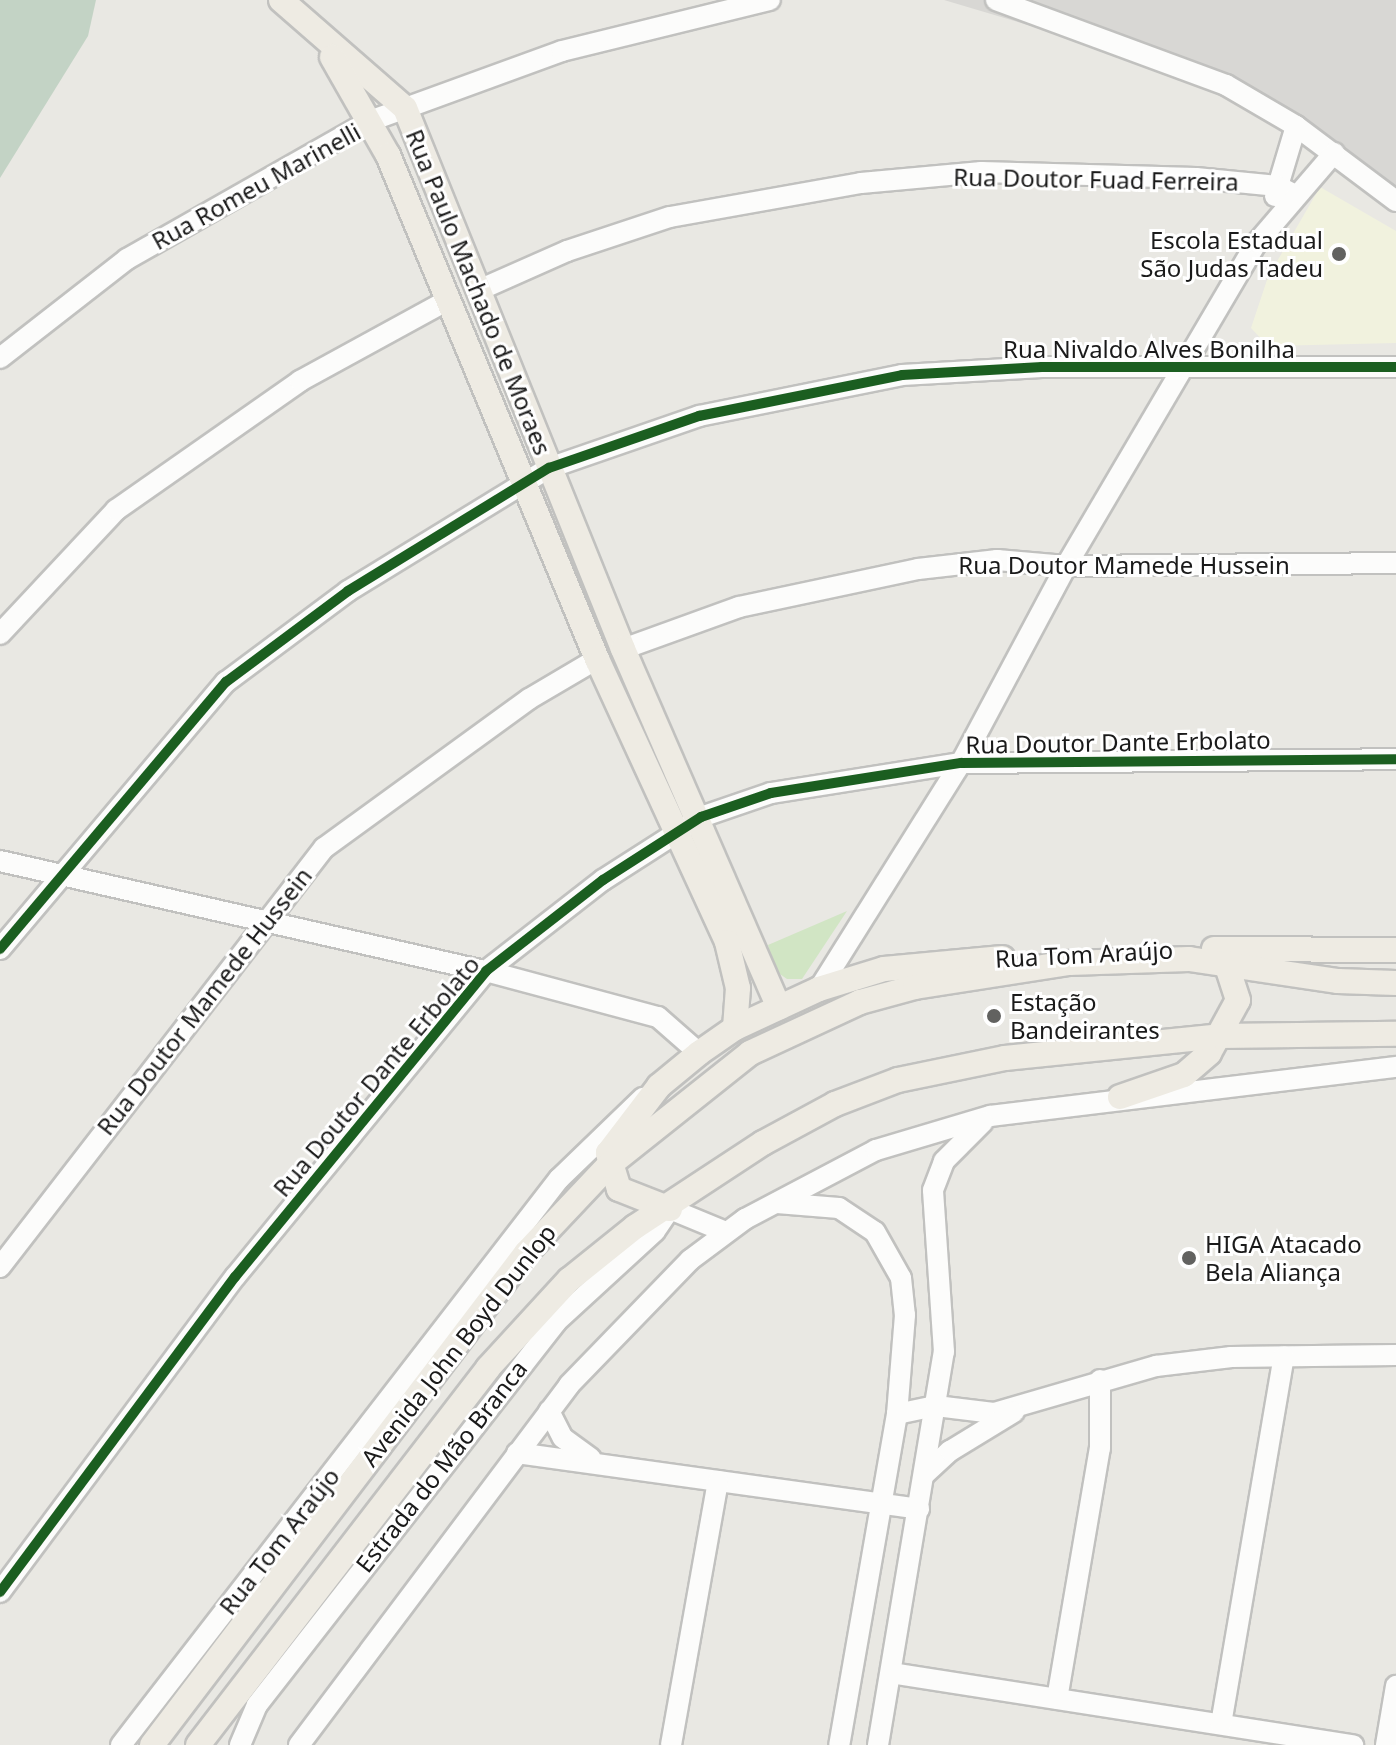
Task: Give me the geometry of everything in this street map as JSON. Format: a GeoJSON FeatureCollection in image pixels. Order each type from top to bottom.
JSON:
{"type":"FeatureCollection","features":[{"type":"Feature","properties":{"kind":"main road"},"geometry":{"type":"LineString","coordinates":[[281,0],[405,108]]}},
{"type":"Feature","properties":{"kind":"main road","name":"Rua Paulo Machado de Moraes"},"geometry":{"type":"LineString","coordinates":[[319,33],[370,121],[597,659],[735,967],[735,1028]]}},
{"type":"Feature","properties":{"kind":"main road","name":"Rua Paulo Machado de Moraes"},"geometry":{"type":"LineString","coordinates":[[405,108],[623,649],[701,817],[779,1007]]}},
{"type":"Feature","properties":{"kind":"main road","name":"Rua Tom Araújo"},"geometry":{"type":"LineString","coordinates":[[779,1007],[819,989],[884,969],[1178,954],[1396,950]]}},
{"type":"Feature","properties":{"kind":"main road"},"geometry":{"type":"LineString","coordinates":[[1178,954],[1338,981],[1396,983]]}},
{"type":"Feature","properties":{"kind":"main road","name":"Avenida John Boyd Dunlop"},"geometry":{"type":"LineString","coordinates":[[152,1745],[526,1253],[608,1166],[750,1053],[805,1024],[915,987],[1036,961]]}},
{"type":"Feature","properties":{"kind":"main road"},"geometry":{"type":"LineString","coordinates":[[1120,1097],[1184,1075],[1220,1036],[1238,1000],[1226,962]]}},
{"type":"Feature","properties":{"kind":"main road"},"geometry":{"type":"LineString","coordinates":[[670,1209],[622,1192],[608,1166],[613,1139],[659,1086],[699,1053],[735,1028],[779,1007]]}},
{"type":"Feature","properties":{"kind":"main road","name":"Avenida John Boyd Dunlop"},"geometry":{"type":"LineString","coordinates":[[198,1745],[488,1368],[596,1256],[670,1209],[763,1143],[835,1104],[898,1080],[1005,1058],[1220,1036],[1396,1034]]}},
{"type":"Feature","properties":{"kind":"street","name":"Rua Romeu Marinelli"},"geometry":{"type":"LineString","coordinates":[[0,358],[127,259],[370,121],[562,51],[770,0]]}},
{"type":"Feature","properties":{"kind":"street"},"geometry":{"type":"LineString","coordinates":[[996,0],[1169,60],[1296,126],[1396,201]]}},
{"type":"Feature","properties":{"kind":"street"},"geometry":{"type":"LineString","coordinates":[[819,989],[961,763],[1066,566],[1269,228],[1286,190],[1296,126]]}},
{"type":"Feature","properties":{"kind":"street"},"geometry":{"type":"LineString","coordinates":[[1286,190],[1334,153]]}},
{"type":"Feature","properties":{"kind":"street","name":"Rua Doutor Fuad Ferreira"},"geometry":{"type":"LineString","coordinates":[[479,290],[567,251],[670,217],[861,183],[981,172],[1286,190]]}},
{"type":"Feature","properties":{"kind":"street"},"geometry":{"type":"LineString","coordinates":[[0,634],[116,510],[300,381],[446,301]]}},
{"type":"Feature","properties":{"kind":"street","name":"Rua Nivaldo Alves Bonilha"},"geometry":{"type":"LineString","coordinates":[[0,949],[56,876],[226,682],[348,591],[522,481],[549,468],[699,416],[888,377],[1042,367],[1396,367]]}},
{"type":"Feature","properties":{"kind":"street","name":"Rua Doutor Mamede Hussein"},"geometry":{"type":"LineString","coordinates":[[623,649],[739,607],[829,583],[997,560],[1066,566],[1396,563]]}},
{"type":"Feature","properties":{"kind":"street","name":"Rua Doutor Mamede Hussein"},"geometry":{"type":"LineString","coordinates":[[0,1267],[262,922],[324,848],[516,707],[597,659]]}},
{"type":"Feature","properties":{"kind":"street","name":"Rua Doutor Dante Erbolato"},"geometry":{"type":"LineString","coordinates":[[0,1592],[235,1277],[486,971],[590,889],[701,817],[771,793],[961,763],[1396,759]]}},
{"type":"Feature","properties":{"kind":"street"},"geometry":{"type":"LineString","coordinates":[[0,861],[486,971],[658,1017],[699,1053]]}},
{"type":"Feature","properties":{"kind":"street"},"geometry":{"type":"LineString","coordinates":[[299,1745],[549,1411],[619,1328],[726,1232],[769,1204],[876,1150],[990,1116],[1120,1097],[1396,1067]]}},
{"type":"Feature","properties":{"kind":"street","name":"Rua Tom Araújo"},"geometry":{"type":"LineString","coordinates":[[121,1745],[559,1179],[659,1086]]}},
{"type":"Feature","properties":{"kind":"street"},"geometry":{"type":"LineString","coordinates":[[878,1745],[944,1352],[933,1190],[944,1161],[990,1116]]}},
{"type":"Feature","properties":{"kind":"street"},"geometry":{"type":"LineString","coordinates":[[769,1204],[839,1208],[875,1232],[892,1254],[906,1326],[897,1414],[839,1745]]}},
{"type":"Feature","properties":{"kind":"street"},"geometry":{"type":"LineString","coordinates":[[670,1209],[726,1232]]}},
{"type":"Feature","properties":{"kind":"street","name":"Estrada do Mão Branca"},"geometry":{"type":"LineString","coordinates":[[240,1745],[257,1705],[504,1382],[670,1209]]}},
{"type":"Feature","properties":{"kind":"street"},"geometry":{"type":"LineString","coordinates":[[897,1414],[936,1406],[985,1413],[1020,1407],[1100,1380],[1156,1366],[1284,1356],[1396,1355]]}},
{"type":"Feature","properties":{"kind":"street"},"geometry":{"type":"LineString","coordinates":[[1221,1724],[1284,1356]]}},
{"type":"Feature","properties":{"kind":"street"},"geometry":{"type":"LineString","coordinates":[[1057,1699],[1100,1448],[1100,1380]]}},
{"type":"Feature","properties":{"kind":"street"},"geometry":{"type":"LineString","coordinates":[[925,1474],[950,1451],[1020,1407]]}},
{"type":"Feature","properties":{"kind":"street"},"geometry":{"type":"LineString","coordinates":[[549,1411],[577,1452],[602,1463]]}},
{"type":"Feature","properties":{"kind":"street"},"geometry":{"type":"LineString","coordinates":[[517,1453],[919,1509]]}},
{"type":"Feature","properties":{"kind":"street"},"geometry":{"type":"LineString","coordinates":[[671,1745],[718,1481]]}},
{"type":"Feature","properties":{"kind":"street"},"geometry":{"type":"LineString","coordinates":[[891,1673],[1353,1745]]}},
{"type":"Feature","properties":{"kind":"street"},"geometry":{"type":"LineString","coordinates":[[1386,1745],[1396,1686]]}},
{"type":"Feature","properties":{"kind":"shaded area"},"geometry":{"type":"Polygon","coordinates":[[[0,0],[96,0],[88,36],[0,178],[0,0]]]}},
{"type":"Feature","properties":{"kind":"shaded area"},"geometry":{"type":"Polygon","coordinates":[[[944,0],[1396,0],[1396,206],[1271,114],[1162,65],[944,0]]]}},
{"type":"Feature","properties":{"kind":"shaded area","name":"Escola Estadual São Judas Tadeu"},"geometry":{"type":"Polygon","coordinates":[[[1320,187],[1396,231],[1396,343],[1268,346],[1251,328],[1268,277],[1320,187]]]}},
{"type":"Feature","properties":{"kind":"green space"},"geometry":{"type":"Polygon","coordinates":[[[847,911],[802,979],[787,979],[774,970],[768,945],[847,911]]]}},
{"type":"Feature","properties":{"kind":"cycle path"},"geometry":{"type":"LineString","coordinates":[[0,949],[226,682],[348,591],[549,468],[699,416],[902,375],[1042,367],[1396,367]]}},
{"type":"Feature","properties":{"kind":"cycle path"},"geometry":{"type":"LineString","coordinates":[[0,1592],[235,1277],[486,971],[603,880],[701,817],[771,793],[961,763],[1396,759]]}},
{"type":"Feature","properties":{"kind":"place","name":"Escola Estadual São Judas Tadeu"},"geometry":{"type":"Point","coordinates":[1339,254]}},
{"type":"Feature","properties":{"kind":"place","name":"Estação Bandeirantes"},"geometry":{"type":"Point","coordinates":[994,1016]}},
{"type":"Feature","properties":{"kind":"place","name":"HIGA Atacado Bela Aliança"},"geometry":{"type":"Point","coordinates":[1189,1258]}}]}
